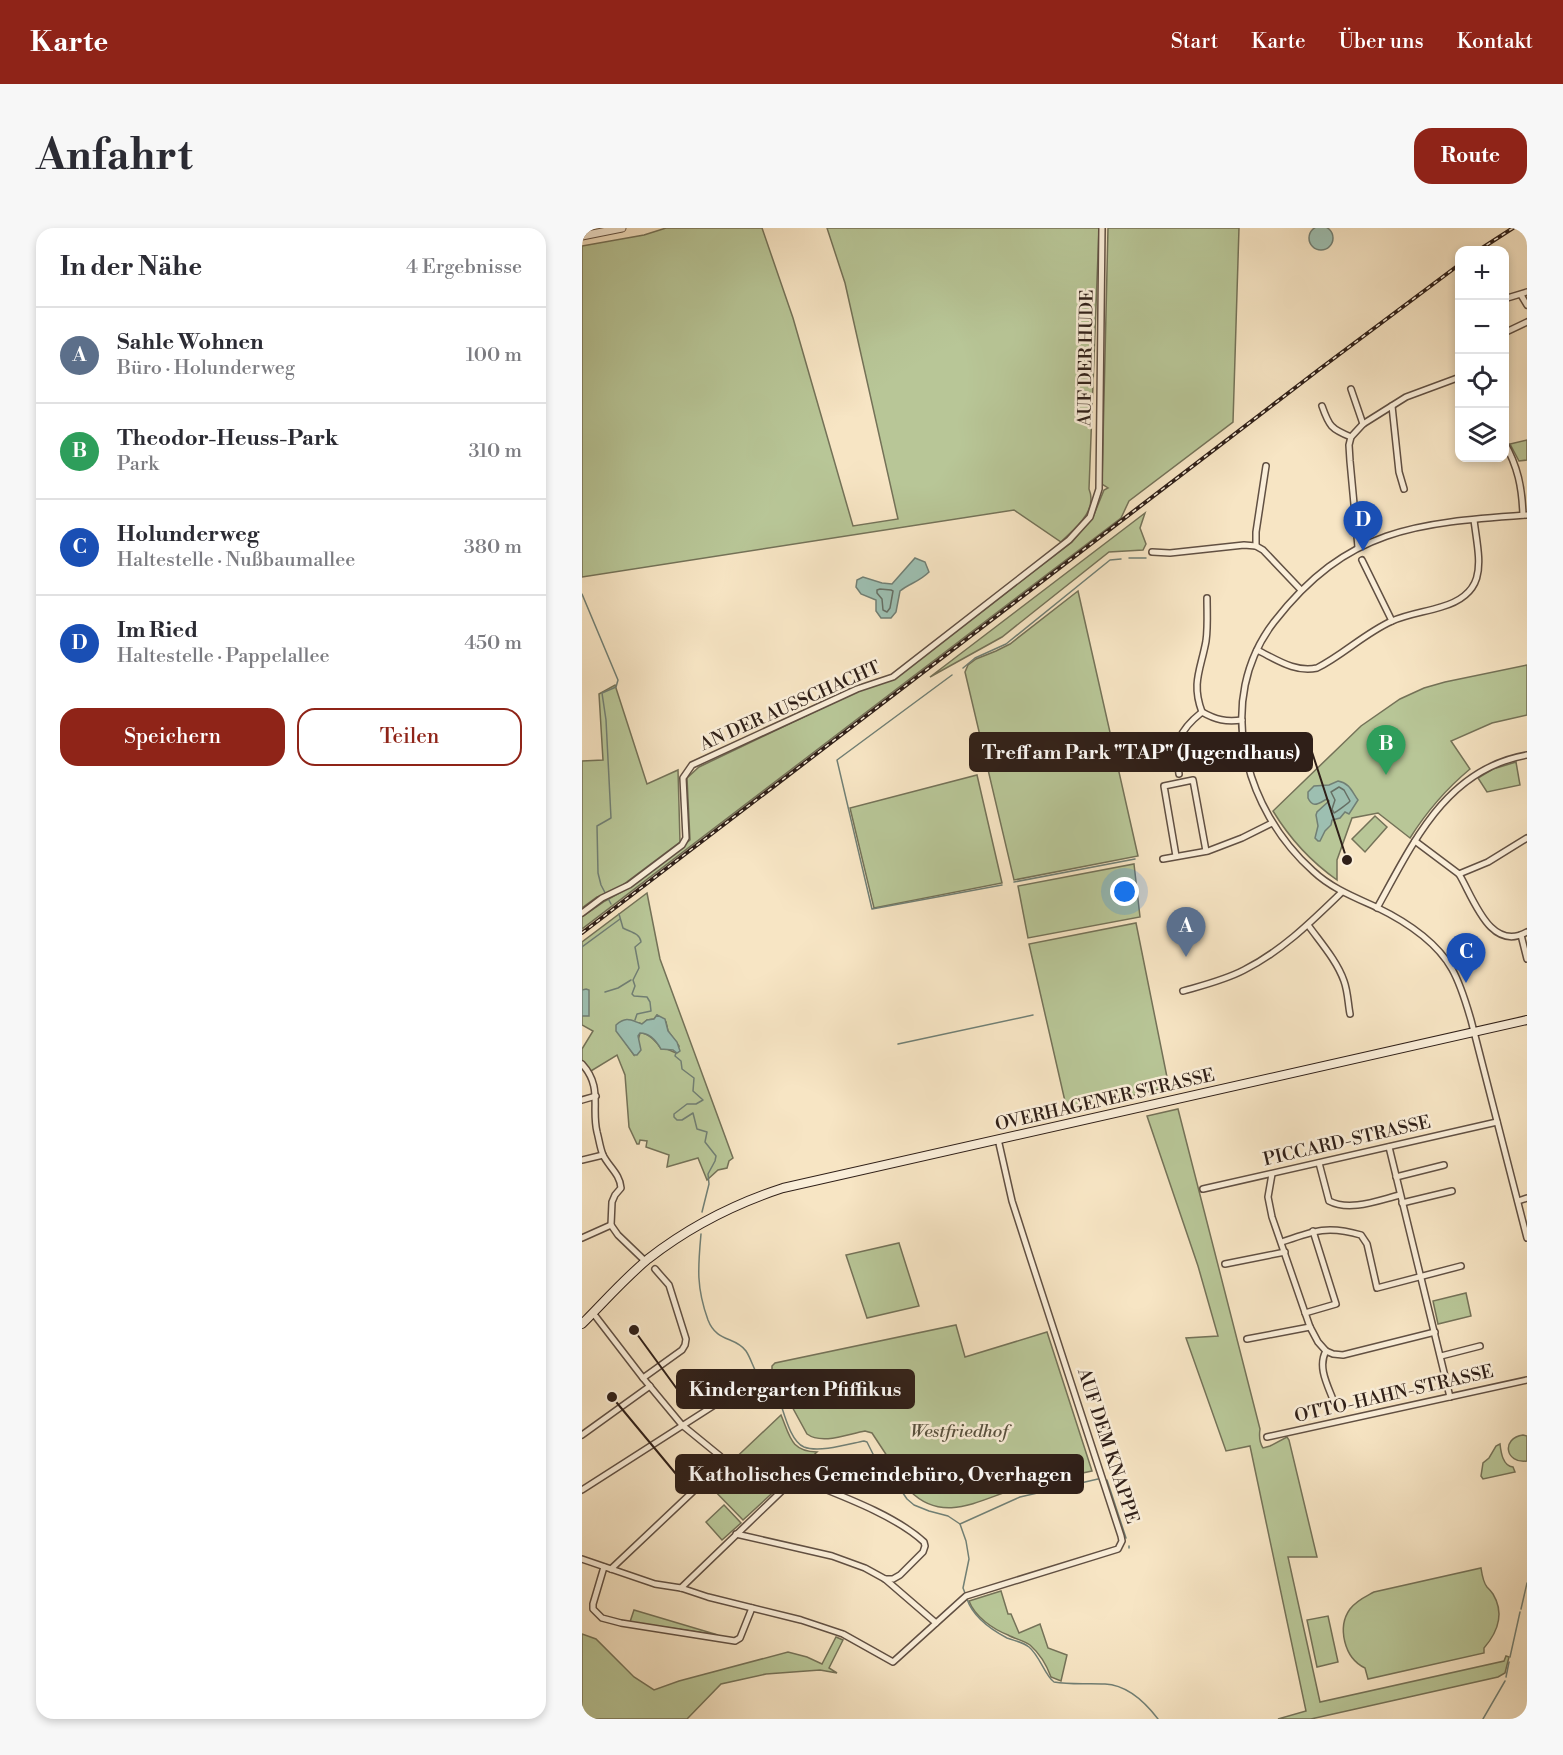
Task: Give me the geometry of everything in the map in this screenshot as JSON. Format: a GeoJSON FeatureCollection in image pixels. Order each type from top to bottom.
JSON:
{"type":"FeatureCollection","features":[{"type":"Feature","properties":{"kind":"main road","name":"OVERHAGENER STRASSE"},"geometry":{"type":"LineString","coordinates":[[582,1324],[647,1260],[696,1226],[735,1206],[783,1188],[1527,1020]]}},
{"type":"Feature","properties":{"kind":"street"},"geometry":{"type":"LineString","coordinates":[[582,236],[622,228]]}},
{"type":"Feature","properties":{"kind":"street","name":"AUF DER HUDE"},"geometry":{"type":"LineString","coordinates":[[1099,489],[1102,228]]}},
{"type":"Feature","properties":{"kind":"street"},"geometry":{"type":"LineString","coordinates":[[1509,298],[1524,293],[1527,304]]}},
{"type":"Feature","properties":{"kind":"street"},"geometry":{"type":"LineString","coordinates":[[1509,331],[1527,322]]}},
{"type":"Feature","properties":{"kind":"street"},"geometry":{"type":"LineString","coordinates":[[1358,547],[1350,461],[1351,437],[1364,424],[1406,397],[1455,379]]}},
{"type":"Feature","properties":{"kind":"street"},"geometry":{"type":"LineString","coordinates":[[1351,389],[1364,424]]}},
{"type":"Feature","properties":{"kind":"street"},"geometry":{"type":"LineString","coordinates":[[1322,406],[1329,424],[1336,431],[1351,437]]}},
{"type":"Feature","properties":{"kind":"street"},"geometry":{"type":"LineString","coordinates":[[1392,406],[1399,471],[1404,489]]}},
{"type":"Feature","properties":{"kind":"street"},"geometry":{"type":"LineString","coordinates":[[1509,452],[1520,482],[1525,515],[1425,525],[1382,536],[1358,547],[1329,566],[1301,590],[1267,631],[1249,669],[1242,720],[1244,745],[1252,781],[1272,823],[1290,848],[1314,872],[1342,892],[1377,908],[1415,930],[1443,956],[1452,968],[1474,1032],[1527,1238]]}},
{"type":"Feature","properties":{"kind":"street"},"geometry":{"type":"LineString","coordinates":[[1256,546],[1266,466]]}},
{"type":"Feature","properties":{"kind":"street","name":"AN DER AUSSCHACHT"},"geometry":{"type":"LineString","coordinates":[[582,913],[602,898],[629,885],[682,845],[686,838],[683,778],[693,765],[857,689],[893,677],[1069,540],[1090,517],[1099,489]]}},
{"type":"Feature","properties":{"kind":"street"},"geometry":{"type":"LineString","coordinates":[[1257,650],[1295,668],[1309,669],[1325,664],[1392,621],[1462,599],[1475,586],[1478,571],[1474,520]]}},
{"type":"Feature","properties":{"kind":"street"},"geometry":{"type":"LineString","coordinates":[[1152,552],[1170,553],[1244,545],[1256,546],[1263,550],[1301,590]]}},
{"type":"Feature","properties":{"kind":"street"},"geometry":{"type":"LineString","coordinates":[[1362,560],[1392,621]]}},
{"type":"Feature","properties":{"kind":"street"},"geometry":{"type":"LineString","coordinates":[[1207,598],[1206,639],[1196,696],[1202,712],[1214,719],[1242,720]]}},
{"type":"Feature","properties":{"kind":"street"},"geometry":{"type":"LineString","coordinates":[[1179,774],[1176,753],[1179,737],[1189,722],[1202,712]]}},
{"type":"Feature","properties":{"kind":"street"},"geometry":{"type":"LineString","coordinates":[[1377,908],[1415,841],[1451,795],[1473,776],[1501,761],[1527,755]]}},
{"type":"Feature","properties":{"kind":"street"},"geometry":{"type":"LineString","coordinates":[[1176,856],[1164,786],[1193,780],[1206,851]]}},
{"type":"Feature","properties":{"kind":"street"},"geometry":{"type":"LineString","coordinates":[[1163,859],[1206,851],[1242,838],[1272,823]]}},
{"type":"Feature","properties":{"kind":"street"},"geometry":{"type":"LineString","coordinates":[[1459,874],[1495,859],[1527,838]]}},
{"type":"Feature","properties":{"kind":"street"},"geometry":{"type":"LineString","coordinates":[[1415,841],[1459,874],[1485,921],[1495,931],[1507,936],[1524,934],[1527,959]]}},
{"type":"Feature","properties":{"kind":"street"},"geometry":{"type":"LineString","coordinates":[[1183,991],[1245,970],[1308,926],[1342,892]]}},
{"type":"Feature","properties":{"kind":"street"},"geometry":{"type":"LineString","coordinates":[[1308,926],[1341,972],[1350,1014]]}},
{"type":"Feature","properties":{"kind":"street"},"geometry":{"type":"LineString","coordinates":[[582,1064],[589,1074],[596,1096],[596,1127],[603,1155],[620,1180],[621,1188],[612,1202],[611,1225],[644,1260],[647,1260]]}},
{"type":"Feature","properties":{"kind":"street"},"geometry":{"type":"LineString","coordinates":[[582,1100],[596,1096]]}},
{"type":"Feature","properties":{"kind":"street","name":"PICCARD-STRASSE"},"geometry":{"type":"LineString","coordinates":[[1203,1190],[1497,1122]]}},
{"type":"Feature","properties":{"kind":"street","name":"AUF DEM KNAPPE"},"geometry":{"type":"LineString","coordinates":[[752,1608],[801,1620],[843,1634],[893,1662],[966,1596],[1114,1551],[1120,1545],[1122,1541],[1012,1201],[998,1139]]}},
{"type":"Feature","properties":{"kind":"street"},"geometry":{"type":"LineString","coordinates":[[1389,1147],[1450,1397]]}},
{"type":"Feature","properties":{"kind":"street"},"geometry":{"type":"LineString","coordinates":[[582,1160],[603,1155]]}},
{"type":"Feature","properties":{"kind":"street"},"geometry":{"type":"LineString","coordinates":[[1319,1163],[1329,1201],[1335,1204],[1362,1204],[1400,1195]]}},
{"type":"Feature","properties":{"kind":"street"},"geometry":{"type":"LineString","coordinates":[[1396,1177],[1444,1165]]}},
{"type":"Feature","properties":{"kind":"street"},"geometry":{"type":"LineString","coordinates":[[1272,1174],[1268,1197],[1310,1327],[1326,1351],[1342,1355],[1435,1332]]}},
{"type":"Feature","properties":{"kind":"street"},"geometry":{"type":"LineString","coordinates":[[1402,1203],[1452,1191]]}},
{"type":"Feature","properties":{"kind":"street"},"geometry":{"type":"LineString","coordinates":[[1518,1201],[1527,1198]]}},
{"type":"Feature","properties":{"kind":"street"},"geometry":{"type":"LineString","coordinates":[[582,1238],[611,1225]]}},
{"type":"Feature","properties":{"kind":"street"},"geometry":{"type":"LineString","coordinates":[[1282,1242],[1325,1229],[1361,1234],[1367,1244],[1377,1288],[1461,1266]]}},
{"type":"Feature","properties":{"kind":"street"},"geometry":{"type":"LineString","coordinates":[[1305,1313],[1336,1304],[1313,1231]]}},
{"type":"Feature","properties":{"kind":"street"},"geometry":{"type":"LineString","coordinates":[[1225,1264],[1285,1252]]}},
{"type":"Feature","properties":{"kind":"street"},"geometry":{"type":"LineString","coordinates":[[643,1378],[682,1350],[686,1339],[669,1285],[655,1269]]}},
{"type":"Feature","properties":{"kind":"street"},"geometry":{"type":"LineString","coordinates":[[582,1559],[608,1568],[656,1584],[681,1588],[752,1608],[740,1638],[735,1641],[621,1623],[602,1618],[593,1609],[608,1568],[722,1462],[720,1456],[682,1425],[593,1313]]}},
{"type":"Feature","properties":{"kind":"street"},"geometry":{"type":"LineString","coordinates":[[1247,1339],[1310,1327]]}},
{"type":"Feature","properties":{"kind":"street"},"geometry":{"type":"LineString","coordinates":[[1441,1356],[1480,1346]]}},
{"type":"Feature","properties":{"kind":"street"},"geometry":{"type":"LineString","coordinates":[[1326,1351],[1322,1368],[1334,1402]]}},
{"type":"Feature","properties":{"kind":"street","name":"OTTO-HAHN-STRASSE"},"geometry":{"type":"LineString","coordinates":[[1267,1437],[1527,1380]]}},
{"type":"Feature","properties":{"kind":"street"},"geometry":{"type":"LineString","coordinates":[[582,1435],[650,1386]]}},
{"type":"Feature","properties":{"kind":"street"},"geometry":{"type":"LineString","coordinates":[[582,1490],[724,1399]]}},
{"type":"Feature","properties":{"kind":"street"},"geometry":{"type":"LineString","coordinates":[[681,1588],[795,1480],[802,1480],[890,1519],[924,1542],[923,1552],[900,1575],[893,1579],[885,1579]]}},
{"type":"Feature","properties":{"kind":"street"},"geometry":{"type":"LineString","coordinates":[[736,1534],[855,1563],[885,1579],[936,1623]]}},
{"type":"Feature","properties":{"kind":"green space"},"geometry":{"type":"Polygon","coordinates":[[[666,228],[762,228],[793,318],[853,526],[898,519],[845,283],[827,228],[1099,228],[1089,489],[1091,497],[1088,512],[1084,518],[1061,542],[1014,510],[582,577],[582,246],[644,235],[666,228]]]}},
{"type":"Feature","properties":{"kind":"green space"},"geometry":{"type":"Polygon","coordinates":[[[1108,228],[1239,228],[1233,422],[1129,501],[1121,518],[582,929],[582,917],[630,887],[690,840],[687,778],[699,767],[858,691],[894,679],[1072,542],[1093,517],[1104,490],[1108,488],[1102,484],[1108,228]]]}},
{"type":"Feature","properties":{"kind":"green space"},"geometry":{"type":"Polygon","coordinates":[[[1527,440],[1527,460],[1519,461],[1510,444],[1527,440]]]}},
{"type":"Feature","properties":{"kind":"green space"},"geometry":{"type":"Polygon","coordinates":[[[1145,513],[1140,528],[1146,544],[1143,550],[1109,552],[1002,637],[930,677],[1145,513]]]}},
{"type":"Feature","properties":{"kind":"green space"},"geometry":{"type":"Polygon","coordinates":[[[1078,591],[1138,856],[1014,880],[965,672],[968,665],[976,659],[1010,644],[1078,591]]]}},
{"type":"Feature","properties":{"kind":"green space"},"geometry":{"type":"Polygon","coordinates":[[[1527,665],[1527,715],[1492,723],[1451,741],[1470,769],[1437,801],[1410,838],[1378,813],[1352,818],[1337,860],[1337,880],[1301,849],[1273,811],[1361,726],[1400,699],[1424,688],[1445,682],[1527,665]]]}},
{"type":"Feature","properties":{"kind":"green space"},"geometry":{"type":"Polygon","coordinates":[[[615,685],[647,784],[678,770],[680,842],[612,893],[597,897],[582,908],[582,761],[603,760],[599,694],[615,685]]]}},
{"type":"Feature","properties":{"kind":"green space"},"geometry":{"type":"Polygon","coordinates":[[[1516,762],[1520,785],[1487,792],[1478,778],[1493,769],[1516,762]]]}},
{"type":"Feature","properties":{"kind":"green space"},"geometry":{"type":"Polygon","coordinates":[[[977,775],[1002,883],[874,908],[850,808],[977,775]]]}},
{"type":"Feature","properties":{"kind":"green space"},"geometry":{"type":"Polygon","coordinates":[[[1375,816],[1387,827],[1365,852],[1352,839],[1375,816]]]}},
{"type":"Feature","properties":{"kind":"green space"},"geometry":{"type":"Polygon","coordinates":[[[1134,864],[1140,917],[1028,938],[1018,886],[1134,864]]]}},
{"type":"Feature","properties":{"kind":"green space"},"geometry":{"type":"Polygon","coordinates":[[[647,893],[660,959],[733,1158],[729,1161],[727,1168],[718,1170],[707,1180],[698,1158],[667,1167],[669,1155],[646,1147],[647,1141],[640,1140],[637,1144],[629,1127],[625,1075],[617,1055],[591,1071],[582,1060],[582,1049],[593,1031],[582,1025],[582,942],[647,893]],[[657,1015],[654,1019],[639,1023],[625,1042],[634,1055],[640,1033],[650,1036],[661,1049],[676,1053],[679,1046],[668,1031],[666,1022],[657,1015]]]}},
{"type":"Feature","properties":{"kind":"green space"},"geometry":{"type":"Polygon","coordinates":[[[1136,923],[1169,1087],[1067,1110],[1029,944],[1136,923]]]}},
{"type":"Feature","properties":{"kind":"green space"},"geometry":{"type":"Polygon","coordinates":[[[1178,1109],[1260,1429],[1261,1443],[1263,1448],[1287,1437],[1289,1440],[1317,1557],[1288,1557],[1320,1702],[1504,1661],[1506,1656],[1509,1657],[1505,1673],[1498,1677],[1311,1719],[1278,1719],[1306,1711],[1250,1446],[1226,1451],[1186,1338],[1218,1336],[1198,1266],[1147,1116],[1178,1109]]]}},
{"type":"Feature","properties":{"kind":"green space"},"geometry":{"type":"Polygon","coordinates":[[[899,1243],[919,1306],[867,1318],[846,1255],[899,1243]]]}},
{"type":"Feature","properties":{"kind":"green space"},"geometry":{"type":"Polygon","coordinates":[[[1466,1293],[1471,1316],[1438,1324],[1433,1301],[1466,1293]]]}},
{"type":"Feature","properties":{"kind":"green space","name":"Westfriedhof"},"geometry":{"type":"Polygon","coordinates":[[[956,1325],[965,1357],[1047,1332],[1092,1471],[1024,1486],[975,1503],[948,1508],[935,1506],[923,1501],[910,1491],[872,1433],[865,1431],[827,1439],[807,1434],[772,1370],[775,1363],[956,1325]]]}},
{"type":"Feature","properties":{"kind":"green space"},"geometry":{"type":"Polygon","coordinates":[[[781,1415],[792,1441],[801,1449],[817,1452],[743,1520],[708,1484],[781,1415]]]}},
{"type":"Feature","properties":{"kind":"green space"},"geometry":{"type":"Polygon","coordinates":[[[1523,1435],[1527,1436],[1527,1461],[1514,1459],[1508,1450],[1511,1441],[1523,1435]]]}},
{"type":"Feature","properties":{"kind":"green space"},"geometry":{"type":"Polygon","coordinates":[[[1500,1444],[1505,1462],[1513,1467],[1515,1472],[1483,1479],[1481,1476],[1483,1463],[1500,1444]]]}},
{"type":"Feature","properties":{"kind":"green space"},"geometry":{"type":"Polygon","coordinates":[[[724,1505],[741,1523],[722,1540],[706,1522],[724,1505]]]}},
{"type":"Feature","properties":{"kind":"green space"},"geometry":{"type":"Polygon","coordinates":[[[1481,1568],[1485,1583],[1497,1601],[1499,1616],[1496,1630],[1484,1648],[1484,1653],[1368,1679],[1365,1668],[1352,1657],[1348,1650],[1343,1633],[1346,1616],[1353,1606],[1374,1592],[1481,1568]]]}},
{"type":"Feature","properties":{"kind":"green space"},"geometry":{"type":"Polygon","coordinates":[[[1001,1591],[1008,1614],[1011,1614],[1019,1633],[1040,1624],[1048,1648],[1067,1655],[1061,1681],[1051,1677],[1037,1652],[1030,1645],[991,1626],[980,1617],[969,1601],[1001,1591]]]}},
{"type":"Feature","properties":{"kind":"green space"},"geometry":{"type":"Polygon","coordinates":[[[634,1610],[718,1635],[630,1622],[634,1610]]]}},
{"type":"Feature","properties":{"kind":"green space"},"geometry":{"type":"Polygon","coordinates":[[[1328,1616],[1338,1662],[1317,1667],[1307,1620],[1328,1616]]]}},
{"type":"Feature","properties":{"kind":"green space"},"geometry":{"type":"Polygon","coordinates":[[[582,1634],[596,1639],[634,1677],[654,1690],[679,1681],[788,1652],[822,1664],[836,1637],[843,1640],[829,1668],[837,1673],[820,1670],[766,1674],[721,1684],[687,1719],[582,1719],[582,1634]]]}},
{"type":"Feature","properties":{"kind":"water"},"geometry":{"type":"Polygon","coordinates":[[[1321,226],[1329,230],[1333,238],[1329,246],[1321,250],[1313,246],[1309,238],[1313,230],[1321,226]]]}},
{"type":"Feature","properties":{"kind":"water"},"geometry":{"type":"Polygon","coordinates":[[[915,558],[925,562],[929,572],[900,591],[896,612],[891,618],[881,618],[876,611],[876,600],[861,594],[856,587],[857,580],[863,577],[892,584],[915,558]]]}},
{"type":"Feature","properties":{"kind":"water"},"geometry":{"type":"Polygon","coordinates":[[[1338,781],[1348,786],[1358,800],[1349,814],[1345,812],[1340,818],[1332,820],[1331,825],[1318,841],[1315,838],[1318,826],[1316,815],[1329,801],[1327,799],[1314,804],[1308,798],[1308,792],[1314,786],[1329,785],[1338,781]]]}},
{"type":"Feature","properties":{"kind":"water"},"geometry":{"type":"Polygon","coordinates":[[[582,990],[589,990],[589,1016],[582,1016],[582,990]]]}},
{"type":"Feature","properties":{"kind":"water"},"geometry":{"type":"Polygon","coordinates":[[[657,1015],[665,1019],[668,1031],[677,1042],[680,1051],[677,1053],[673,1050],[661,1049],[650,1036],[640,1033],[638,1036],[641,1050],[634,1055],[616,1031],[616,1025],[626,1019],[642,1024],[654,1019],[657,1015]]]}},
{"type":"Feature","properties":{"kind":"waterway"},"geometry":{"type":"LineString","coordinates":[[1129,558],[1146,558]]}},
{"type":"Feature","properties":{"kind":"waterway"},"geometry":{"type":"LineString","coordinates":[[963,668],[975,658],[1006,644],[1110,560],[1121,559]]}},
{"type":"Feature","properties":{"kind":"waterway"},"geometry":{"type":"LineString","coordinates":[[582,594],[618,680],[616,687],[602,693],[606,720],[611,818],[597,826],[598,873],[601,885],[611,904]]}},
{"type":"Feature","properties":{"kind":"waterway"},"geometry":{"type":"LineString","coordinates":[[952,675],[837,760],[872,909],[1002,885]]}},
{"type":"Feature","properties":{"kind":"waterway"},"geometry":{"type":"LineString","coordinates":[[1014,882],[1135,859]]}},
{"type":"Feature","properties":{"kind":"waterway"},"geometry":{"type":"LineString","coordinates":[[619,914],[623,928],[637,935],[641,942],[635,947],[639,968],[633,980],[635,986],[632,994],[647,997],[651,1011],[637,1014],[635,1020]]}},
{"type":"Feature","properties":{"kind":"waterway"},"geometry":{"type":"LineString","coordinates":[[582,947],[620,919]]}},
{"type":"Feature","properties":{"kind":"waterway"},"geometry":{"type":"LineString","coordinates":[[605,992],[618,988],[631,980]]}},
{"type":"Feature","properties":{"kind":"waterway"},"geometry":{"type":"LineString","coordinates":[[898,1044],[1033,1015]]}},
{"type":"Feature","properties":{"kind":"waterway"},"geometry":{"type":"LineString","coordinates":[[676,1053],[675,1056],[681,1061],[682,1069],[694,1078],[693,1091],[703,1100],[696,1104],[687,1104],[674,1114],[674,1117],[682,1120],[693,1113],[697,1129],[707,1132],[705,1142],[716,1156],[708,1174],[709,1184],[702,1212]]}},
{"type":"Feature","properties":{"kind":"waterway"},"geometry":{"type":"LineString","coordinates":[[701,1234],[700,1287],[704,1308],[712,1327],[721,1336],[737,1343],[746,1351],[763,1383],[777,1395],[791,1433],[799,1444],[810,1449],[818,1449],[867,1442],[877,1462],[907,1499],[914,1505],[948,1516],[960,1524],[969,1559],[963,1588],[965,1593]]}},
{"type":"Feature","properties":{"kind":"waterway"},"geometry":{"type":"LineString","coordinates":[[960,1524],[1020,1497],[1098,1479]]}},
{"type":"Feature","properties":{"kind":"waterway"},"geometry":{"type":"LineString","coordinates":[[1107,1480],[1126,1538]]}},
{"type":"Feature","properties":{"kind":"waterway"},"geometry":{"type":"LineString","coordinates":[[1521,1609],[1527,1583]]}},
{"type":"Feature","properties":{"kind":"waterway"},"geometry":{"type":"LineString","coordinates":[[967,1599],[973,1611],[988,1626],[1007,1638],[1029,1647],[1054,1682],[1113,1685],[1128,1691],[1147,1706],[1158,1719]]}},
{"type":"Feature","properties":{"kind":"waterway"},"geometry":{"type":"LineString","coordinates":[[1510,1657],[1520,1612]]}},
{"type":"Feature","properties":{"kind":"waterway"},"geometry":{"type":"LineString","coordinates":[[1506,1677],[1509,1662]]}},
{"type":"Feature","properties":{"kind":"waterway"},"geometry":{"type":"LineString","coordinates":[[1483,1719],[1505,1681]]}},
{"type":"Feature","properties":{"kind":"railway"},"geometry":{"type":"LineString","coordinates":[[1485,246],[1513,228]]}},
{"type":"Feature","properties":{"kind":"railway"},"geometry":{"type":"LineString","coordinates":[[582,933],[1455,268]]}},
{"type":"Feature","properties":{"kind":"place","name":"Im Ried"},"geometry":{"type":"Point","coordinates":[1363,551]}},
{"type":"Feature","properties":{"kind":"place","name":"Theodor-Heuss-Park"},"geometry":{"type":"Point","coordinates":[1386,775]}},
{"type":"Feature","properties":{"kind":"place","name":"Treff am Park \"TAP\" (Jugendhaus)"},"geometry":{"type":"Point","coordinates":[1347,860]}},
{"type":"Feature","properties":{"kind":"place","name":"Sahle Wohnen"},"geometry":{"type":"Point","coordinates":[1186,957]}},
{"type":"Feature","properties":{"kind":"place","name":"Holunderweg"},"geometry":{"type":"Point","coordinates":[1466,983]}},
{"type":"Feature","properties":{"kind":"place","name":"Kindergarten Pfiffikus"},"geometry":{"type":"Point","coordinates":[634,1330]}},
{"type":"Feature","properties":{"kind":"place","name":"Katholisches Gemeindebüro, Overhagen"},"geometry":{"type":"Point","coordinates":[612,1397]}}]}
